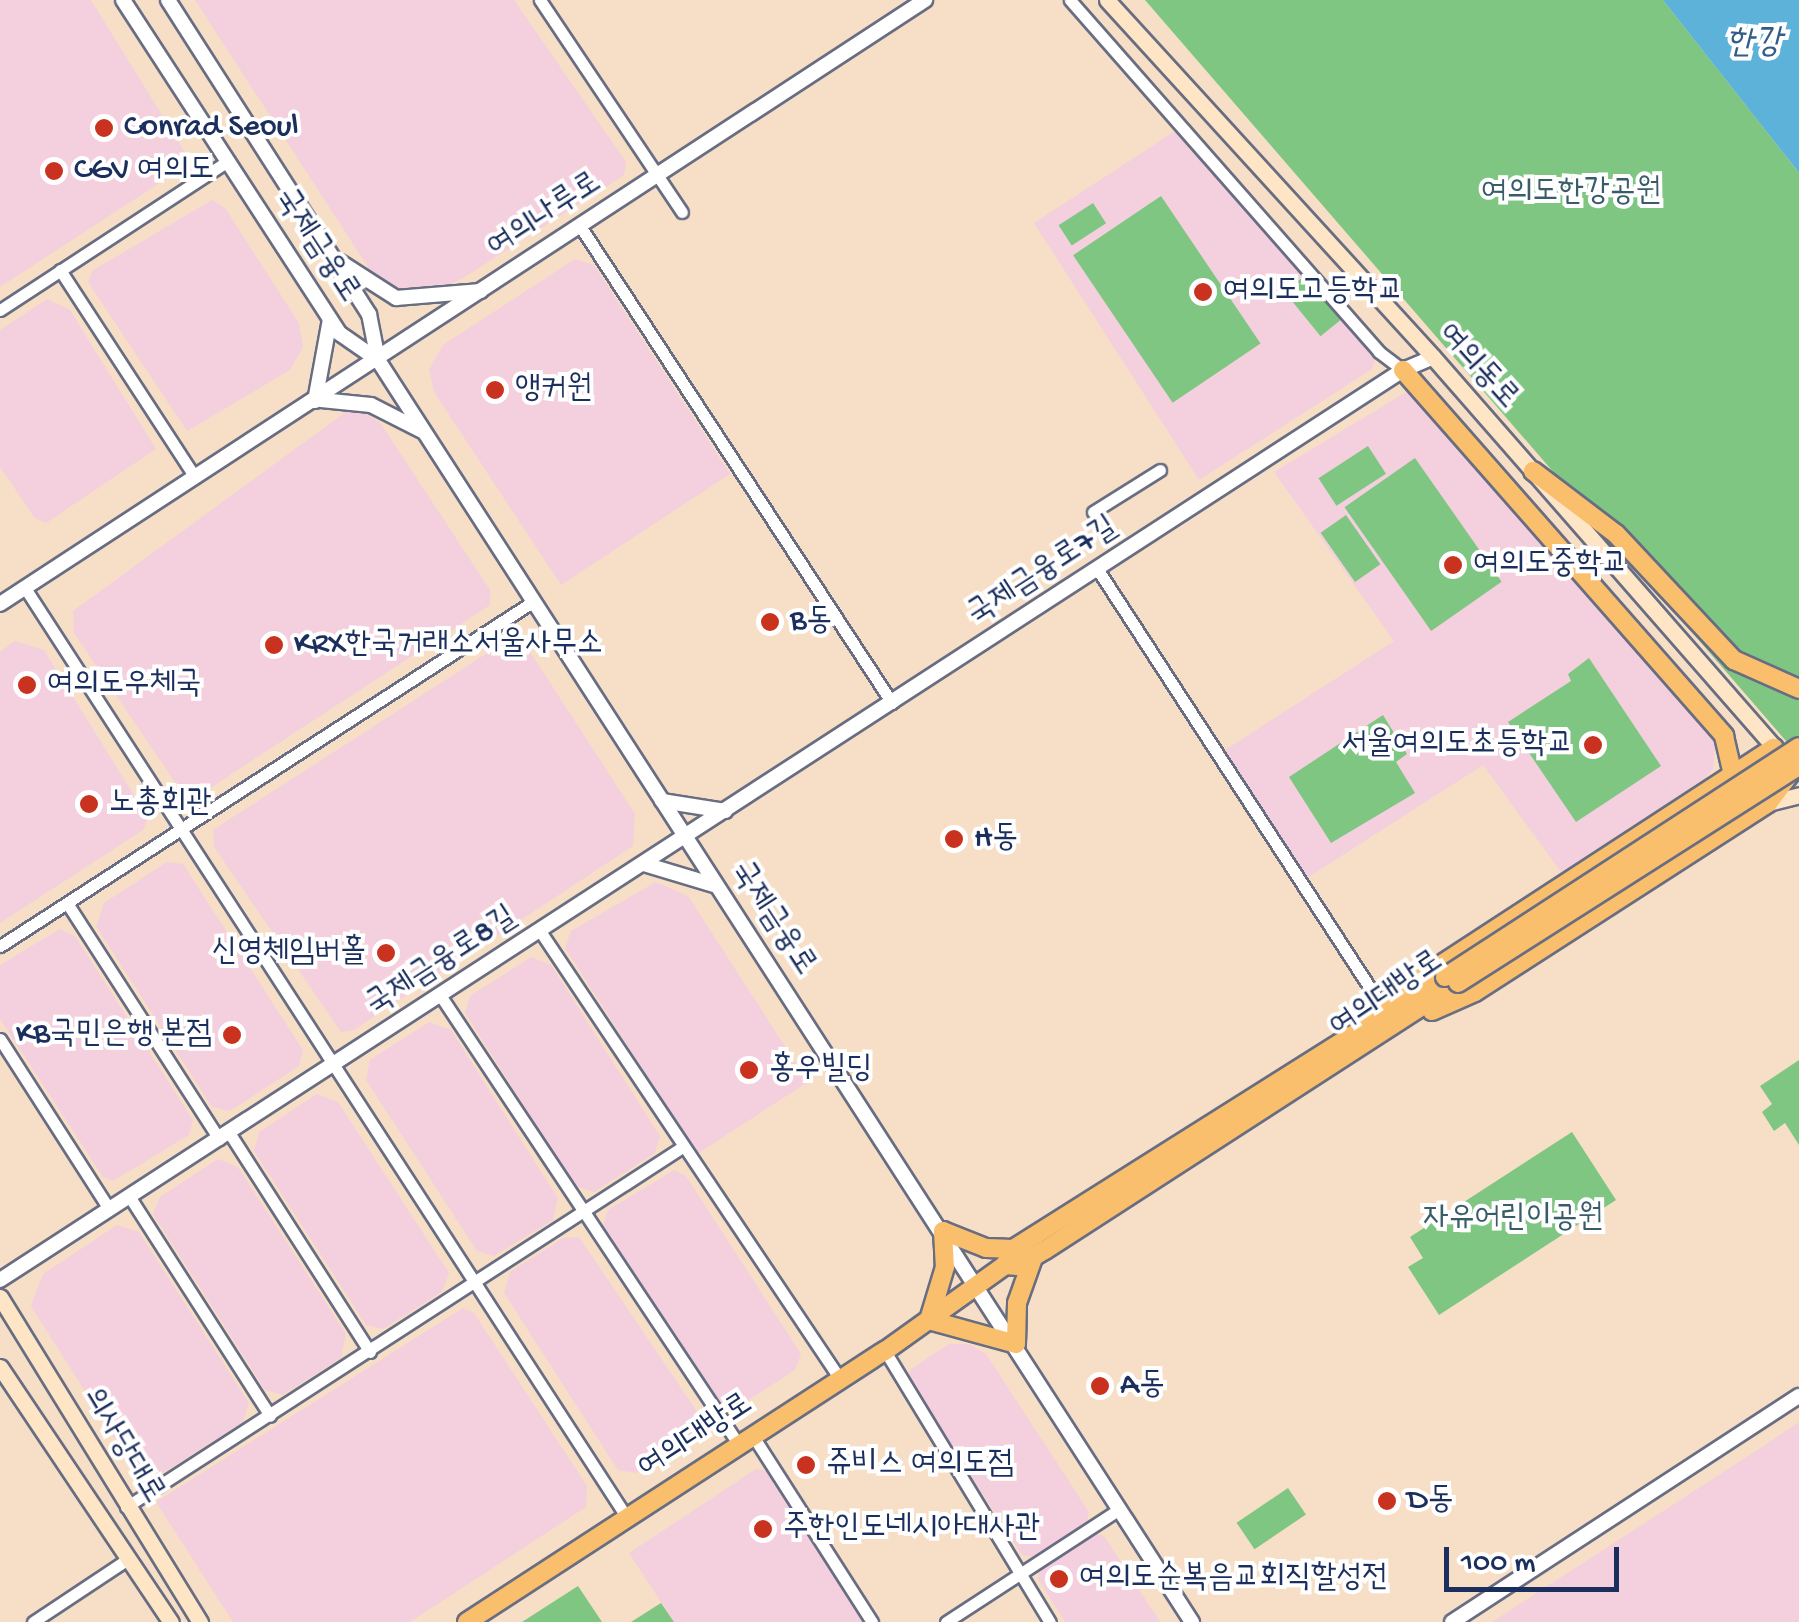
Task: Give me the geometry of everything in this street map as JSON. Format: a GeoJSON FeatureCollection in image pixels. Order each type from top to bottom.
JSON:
{"type":"FeatureCollection","features":[{"type":"Feature","properties":{"kind":"main road","name":"여의동로"},"geometry":{"type":"LineString","coordinates":[[1107,0],[1433,358],[1797,771]]}},
{"type":"Feature","properties":{"kind":"main road"},"geometry":{"type":"LineString","coordinates":[[1403,370],[1724,736],[1733,774]]}},
{"type":"Feature","properties":{"kind":"main road"},"geometry":{"type":"LineString","coordinates":[[1534,471],[1616,534],[1715,641],[1751,672],[1799,689]]}},
{"type":"Feature","properties":{"kind":"main road"},"geometry":{"type":"LineString","coordinates":[[1451,980],[1799,747]]}},
{"type":"Feature","properties":{"kind":"main road"},"geometry":{"type":"LineString","coordinates":[[1366,1028],[1383,1008],[1774,748]]}},
{"type":"Feature","properties":{"kind":"main road"},"geometry":{"type":"LineString","coordinates":[[1390,1030],[1476,992],[1768,803],[1797,771]]}},
{"type":"Feature","properties":{"kind":"main road","name":"여의대방로"},"geometry":{"type":"LineString","coordinates":[[467,1622],[885,1351],[1009,1258],[1366,1028],[1797,771]]}},
{"type":"Feature","properties":{"kind":"main road"},"geometry":{"type":"LineString","coordinates":[[1768,803],[1799,795]]}},
{"type":"Feature","properties":{"kind":"main road","name":"여의대방로"},"geometry":{"type":"LineString","coordinates":[[1009,1258],[1033,1258],[1390,1030],[1451,980]]}},
{"type":"Feature","properties":{"kind":"main road"},"geometry":{"type":"LineString","coordinates":[[1009,1258],[942,1231],[945,1267],[929,1320],[1016,1344],[1017,1303],[1033,1258]]}},
{"type":"Feature","properties":{"kind":"main road","name":"의사당대로"},"geometry":{"type":"LineString","coordinates":[[0,1297],[200,1622]]}},
{"type":"Feature","properties":{"kind":"main road","name":"의사당대로"},"geometry":{"type":"LineString","coordinates":[[0,1367],[171,1622]]}},
{"type":"Feature","properties":{"kind":"street","name":"국제금융로"},"geometry":{"type":"LineString","coordinates":[[124,0],[330,318],[378,360],[1192,1622]]}},
{"type":"Feature","properties":{"kind":"street","name":"국제금융로"},"geometry":{"type":"LineString","coordinates":[[168,0],[369,314],[378,360]]}},
{"type":"Feature","properties":{"kind":"street"},"geometry":{"type":"LineString","coordinates":[[540,0],[682,212]]}},
{"type":"Feature","properties":{"kind":"street","name":"여의나루로"},"geometry":{"type":"LineString","coordinates":[[0,604],[925,0]]}},
{"type":"Feature","properties":{"kind":"street"},"geometry":{"type":"LineString","coordinates":[[1070,0],[1379,352],[1403,370]]}},
{"type":"Feature","properties":{"kind":"street"},"geometry":{"type":"LineString","coordinates":[[0,310],[228,161]]}},
{"type":"Feature","properties":{"kind":"street"},"geometry":{"type":"LineString","coordinates":[[580,226],[892,703]]}},
{"type":"Feature","properties":{"kind":"street"},"geometry":{"type":"LineString","coordinates":[[333,257],[396,298],[482,290]]}},
{"type":"Feature","properties":{"kind":"street"},"geometry":{"type":"LineString","coordinates":[[60,270],[195,477]]}},
{"type":"Feature","properties":{"kind":"street"},"geometry":{"type":"LineString","coordinates":[[330,318],[315,401],[371,405],[425,433]]}},
{"type":"Feature","properties":{"kind":"street","name":"국제금융로7길"},"geometry":{"type":"LineString","coordinates":[[686,837],[1403,370],[1433,358]]}},
{"type":"Feature","properties":{"kind":"street"},"geometry":{"type":"LineString","coordinates":[[1093,512],[1160,470]]}},
{"type":"Feature","properties":{"kind":"street"},"geometry":{"type":"LineString","coordinates":[[1098,570],[1383,1008]]}},
{"type":"Feature","properties":{"kind":"street"},"geometry":{"type":"LineString","coordinates":[[25,588],[627,1518]]}},
{"type":"Feature","properties":{"kind":"street"},"geometry":{"type":"LineString","coordinates":[[0,946],[534,600]]}},
{"type":"Feature","properties":{"kind":"street"},"geometry":{"type":"LineString","coordinates":[[662,801],[731,810]]}},
{"type":"Feature","properties":{"kind":"street","name":"국제금융로8길"},"geometry":{"type":"LineString","coordinates":[[0,1280],[686,837]]}},
{"type":"Feature","properties":{"kind":"street"},"geometry":{"type":"LineString","coordinates":[[644,864],[718,887]]}},
{"type":"Feature","properties":{"kind":"street"},"geometry":{"type":"LineString","coordinates":[[67,902],[370,1352]]}},
{"type":"Feature","properties":{"kind":"street"},"geometry":{"type":"LineString","coordinates":[[540,931],[681,1148],[840,1379]]}},
{"type":"Feature","properties":{"kind":"street"},"geometry":{"type":"LineString","coordinates":[[440,994],[581,1215],[746,1440],[872,1622]]}},
{"type":"Feature","properties":{"kind":"street"},"geometry":{"type":"LineString","coordinates":[[0,1039],[110,1209]]}},
{"type":"Feature","properties":{"kind":"street"},"geometry":{"type":"LineString","coordinates":[[126,1507],[681,1148]]}},
{"type":"Feature","properties":{"kind":"street"},"geometry":{"type":"LineString","coordinates":[[129,1196],[270,1416]]}},
{"type":"Feature","properties":{"kind":"street"},"geometry":{"type":"LineString","coordinates":[[885,1351],[1050,1622]]}},
{"type":"Feature","properties":{"kind":"street"},"geometry":{"type":"LineString","coordinates":[[1452,1622],[1799,1396]]}},
{"type":"Feature","properties":{"kind":"street"},"geometry":{"type":"LineString","coordinates":[[946,1622],[1118,1510]]}},
{"type":"Feature","properties":{"kind":"street"},"geometry":{"type":"LineString","coordinates":[[33,1622],[128,1559]]}},
{"type":"Feature","properties":{"kind":"shaded area"},"geometry":{"type":"Polygon","coordinates":[[[0,0],[91,0],[186,154],[178,171],[0,287],[0,0]]]}},
{"type":"Feature","properties":{"kind":"shaded area"},"geometry":{"type":"Polygon","coordinates":[[[195,0],[514,0],[626,162],[624,175],[463,278],[432,293],[396,291],[375,278],[195,0]]]}},
{"type":"Feature","properties":{"kind":"shaded area","name":"여의도고등학교"},"geometry":{"type":"Polygon","coordinates":[[[1183,126],[1377,354],[1372,369],[1199,480],[1034,223],[1183,126]]]}},
{"type":"Feature","properties":{"kind":"shaded area"},"geometry":{"type":"Polygon","coordinates":[[[212,200],[225,208],[299,323],[303,347],[290,370],[187,431],[88,282],[92,271],[212,200]]]}},
{"type":"Feature","properties":{"kind":"shaded area"},"geometry":{"type":"Polygon","coordinates":[[[575,259],[594,265],[730,474],[561,585],[434,392],[429,369],[443,345],[575,259]]]}},
{"type":"Feature","properties":{"kind":"shaded area"},"geometry":{"type":"Polygon","coordinates":[[[47,299],[70,310],[156,449],[46,523],[35,518],[0,467],[0,330],[47,299]]]}},
{"type":"Feature","properties":{"kind":"shaded area"},"geometry":{"type":"Polygon","coordinates":[[[1408,391],[1716,740],[1713,769],[1704,779],[1561,872],[1483,765],[1304,880],[1222,752],[1394,641],[1274,472],[1408,391]]]}},
{"type":"Feature","properties":{"kind":"shaded area"},"geometry":{"type":"Polygon","coordinates":[[[347,411],[365,412],[381,424],[490,590],[490,605],[201,794],[183,794],[74,633],[73,611],[347,411]]]}},
{"type":"Feature","properties":{"kind":"shaded area"},"geometry":{"type":"Polygon","coordinates":[[[509,639],[527,647],[635,814],[633,846],[354,1030],[341,1032],[214,847],[213,830],[509,639]]]}},
{"type":"Feature","properties":{"kind":"shaded area"},"geometry":{"type":"Polygon","coordinates":[[[15,641],[44,650],[148,818],[143,830],[0,923],[0,652],[15,641]]]}},
{"type":"Feature","properties":{"kind":"shaded area"},"geometry":{"type":"Polygon","coordinates":[[[167,862],[183,864],[303,1050],[299,1066],[230,1111],[212,1107],[96,926],[104,903],[167,862]]]}},
{"type":"Feature","properties":{"kind":"shaded area"},"geometry":{"type":"Polygon","coordinates":[[[656,882],[688,896],[808,1082],[697,1154],[565,948],[571,931],[656,882]]]}},
{"type":"Feature","properties":{"kind":"shaded area"},"geometry":{"type":"Polygon","coordinates":[[[60,929],[75,936],[193,1120],[189,1135],[113,1181],[103,1177],[0,1019],[0,965],[60,929]]]}},
{"type":"Feature","properties":{"kind":"shaded area"},"geometry":{"type":"Polygon","coordinates":[[[531,957],[551,965],[660,1136],[655,1153],[594,1192],[575,1186],[465,1013],[470,996],[531,957]]]}},
{"type":"Feature","properties":{"kind":"shaded area"},"geometry":{"type":"Polygon","coordinates":[[[429,1022],[451,1030],[558,1198],[553,1220],[494,1256],[477,1251],[366,1080],[370,1060],[429,1022]]]}},
{"type":"Feature","properties":{"kind":"shaded area"},"geometry":{"type":"Polygon","coordinates":[[[317,1094],[338,1102],[449,1273],[442,1292],[383,1329],[366,1325],[254,1151],[259,1132],[317,1094]]]}},
{"type":"Feature","properties":{"kind":"shaded area"},"geometry":{"type":"Polygon","coordinates":[[[218,1159],[238,1167],[346,1334],[341,1358],[283,1395],[265,1390],[153,1214],[160,1197],[218,1159]]]}},
{"type":"Feature","properties":{"kind":"shaded area"},"geometry":{"type":"Polygon","coordinates":[[[674,1170],[686,1176],[801,1354],[795,1370],[733,1410],[716,1401],[602,1228],[608,1210],[674,1170]]]}},
{"type":"Feature","properties":{"kind":"shaded area"},"geometry":{"type":"Polygon","coordinates":[[[117,1225],[139,1232],[249,1403],[243,1422],[144,1485],[31,1306],[43,1274],[117,1225]]]}},
{"type":"Feature","properties":{"kind":"shaded area"},"geometry":{"type":"Polygon","coordinates":[[[579,1237],[698,1413],[693,1437],[636,1473],[618,1470],[504,1293],[510,1272],[563,1238],[579,1237]]]}},
{"type":"Feature","properties":{"kind":"shaded area"},"geometry":{"type":"Polygon","coordinates":[[[463,1308],[474,1313],[587,1486],[586,1507],[410,1622],[233,1622],[156,1502],[463,1308]]]}},
{"type":"Feature","properties":{"kind":"shaded area"},"geometry":{"type":"Polygon","coordinates":[[[949,1344],[969,1344],[986,1354],[1089,1512],[1087,1522],[1033,1557],[1022,1555],[908,1379],[911,1369],[949,1344]]]}},
{"type":"Feature","properties":{"kind":"shaded area"},"geometry":{"type":"Polygon","coordinates":[[[1799,1422],[1799,1622],[1492,1622],[1765,1445],[1799,1422]]]}},
{"type":"Feature","properties":{"kind":"shaded area"},"geometry":{"type":"Polygon","coordinates":[[[756,1469],[766,1471],[863,1622],[674,1622],[629,1553],[756,1469]]]}},
{"type":"Feature","properties":{"kind":"shaded area"},"geometry":{"type":"Polygon","coordinates":[[[1095,1534],[1104,1536],[1160,1622],[1065,1622],[1038,1579],[1040,1569],[1095,1534]]]}},
{"type":"Feature","properties":{"kind":"green space","name":"여의도한강공원"},"geometry":{"type":"Polygon","coordinates":[[[1145,0],[1663,0],[1799,173],[1799,756],[1145,0]]]}},
{"type":"Feature","properties":{"kind":"green space"},"geometry":{"type":"Polygon","coordinates":[[[1161,196],[1261,344],[1173,403],[1073,255],[1161,196]]]}},
{"type":"Feature","properties":{"kind":"green space"},"geometry":{"type":"Polygon","coordinates":[[[1093,203],[1106,223],[1072,245],[1059,225],[1093,203]]]}},
{"type":"Feature","properties":{"kind":"green space"},"geometry":{"type":"Polygon","coordinates":[[[1308,273],[1344,317],[1321,336],[1285,292],[1308,273]]]}},
{"type":"Feature","properties":{"kind":"green space"},"geometry":{"type":"Polygon","coordinates":[[[1368,446],[1386,474],[1336,506],[1319,478],[1368,446]]]}},
{"type":"Feature","properties":{"kind":"green space"},"geometry":{"type":"Polygon","coordinates":[[[1415,458],[1502,582],[1431,631],[1345,507],[1415,458]]]}},
{"type":"Feature","properties":{"kind":"green space"},"geometry":{"type":"Polygon","coordinates":[[[1346,515],[1380,564],[1355,582],[1321,533],[1346,515]]]}},
{"type":"Feature","properties":{"kind":"green space"},"geometry":{"type":"Polygon","coordinates":[[[1589,658],[1661,766],[1576,822],[1508,722],[1571,681],[1568,674],[1589,658]]]}},
{"type":"Feature","properties":{"kind":"green space"},"geometry":{"type":"Polygon","coordinates":[[[1383,715],[1407,754],[1396,762],[1415,793],[1331,843],[1289,777],[1383,715]]]}},
{"type":"Feature","properties":{"kind":"green space"},"geometry":{"type":"Polygon","coordinates":[[[1799,1060],[1799,1145],[1785,1123],[1774,1131],[1762,1112],[1772,1104],[1760,1086],[1799,1060]]]}},
{"type":"Feature","properties":{"kind":"green space","name":"자유어린이공원"},"geometry":{"type":"Polygon","coordinates":[[[1572,1132],[1616,1200],[1439,1315],[1408,1267],[1423,1258],[1410,1237],[1572,1132]]]}},
{"type":"Feature","properties":{"kind":"green space"},"geometry":{"type":"Polygon","coordinates":[[[1288,1488],[1306,1515],[1254,1549],[1237,1523],[1288,1488]]]}},
{"type":"Feature","properties":{"kind":"green space"},"geometry":{"type":"Polygon","coordinates":[[[578,1586],[602,1622],[522,1622],[578,1586]]]}},
{"type":"Feature","properties":{"kind":"green space"},"geometry":{"type":"Polygon","coordinates":[[[661,1603],[674,1622],[631,1622],[661,1603]]]}},
{"type":"Feature","properties":{"kind":"water","name":"한강"},"geometry":{"type":"Polygon","coordinates":[[[1663,0],[1799,0],[1799,173],[1796,169],[1663,0]]]}},
{"type":"Feature","properties":{"kind":"place","name":"Conrad Seoul"},"geometry":{"type":"Point","coordinates":[104,128]}},
{"type":"Feature","properties":{"kind":"place","name":"CGV 여의도"},"geometry":{"type":"Point","coordinates":[54,171]}},
{"type":"Feature","properties":{"kind":"place","name":"여의도고등학교"},"geometry":{"type":"Point","coordinates":[1203,292]}},
{"type":"Feature","properties":{"kind":"place","name":"앵커원"},"geometry":{"type":"Point","coordinates":[495,390]}},
{"type":"Feature","properties":{"kind":"place","name":"여의도중학교"},"geometry":{"type":"Point","coordinates":[1453,565]}},
{"type":"Feature","properties":{"kind":"place","name":"B동"},"geometry":{"type":"Point","coordinates":[770,622]}},
{"type":"Feature","properties":{"kind":"place","name":"KRX한국거래소서울사무소"},"geometry":{"type":"Point","coordinates":[274,645]}},
{"type":"Feature","properties":{"kind":"place","name":"여의도우체국"},"geometry":{"type":"Point","coordinates":[27,685]}},
{"type":"Feature","properties":{"kind":"place","name":"서울여의도초등학교"},"geometry":{"type":"Point","coordinates":[1593,745]}},
{"type":"Feature","properties":{"kind":"place","name":"노총회관"},"geometry":{"type":"Point","coordinates":[89,804]}},
{"type":"Feature","properties":{"kind":"place","name":"H동"},"geometry":{"type":"Point","coordinates":[954,839]}},
{"type":"Feature","properties":{"kind":"place","name":"신영체임버홀"},"geometry":{"type":"Point","coordinates":[386,953]}},
{"type":"Feature","properties":{"kind":"place","name":"KB국민은행 본점"},"geometry":{"type":"Point","coordinates":[232,1035]}},
{"type":"Feature","properties":{"kind":"place","name":"홍우빌딩"},"geometry":{"type":"Point","coordinates":[749,1070]}},
{"type":"Feature","properties":{"kind":"place","name":"A동"},"geometry":{"type":"Point","coordinates":[1100,1386]}},
{"type":"Feature","properties":{"kind":"place","name":"쥬비스 여의도점"},"geometry":{"type":"Point","coordinates":[806,1465]}},
{"type":"Feature","properties":{"kind":"place","name":"D동"},"geometry":{"type":"Point","coordinates":[1387,1501]}},
{"type":"Feature","properties":{"kind":"place","name":"주한인도네시아대사관"},"geometry":{"type":"Point","coordinates":[763,1529]}},
{"type":"Feature","properties":{"kind":"place","name":"여의도순복음교회직할성전"},"geometry":{"type":"Point","coordinates":[1059,1579]}}]}
